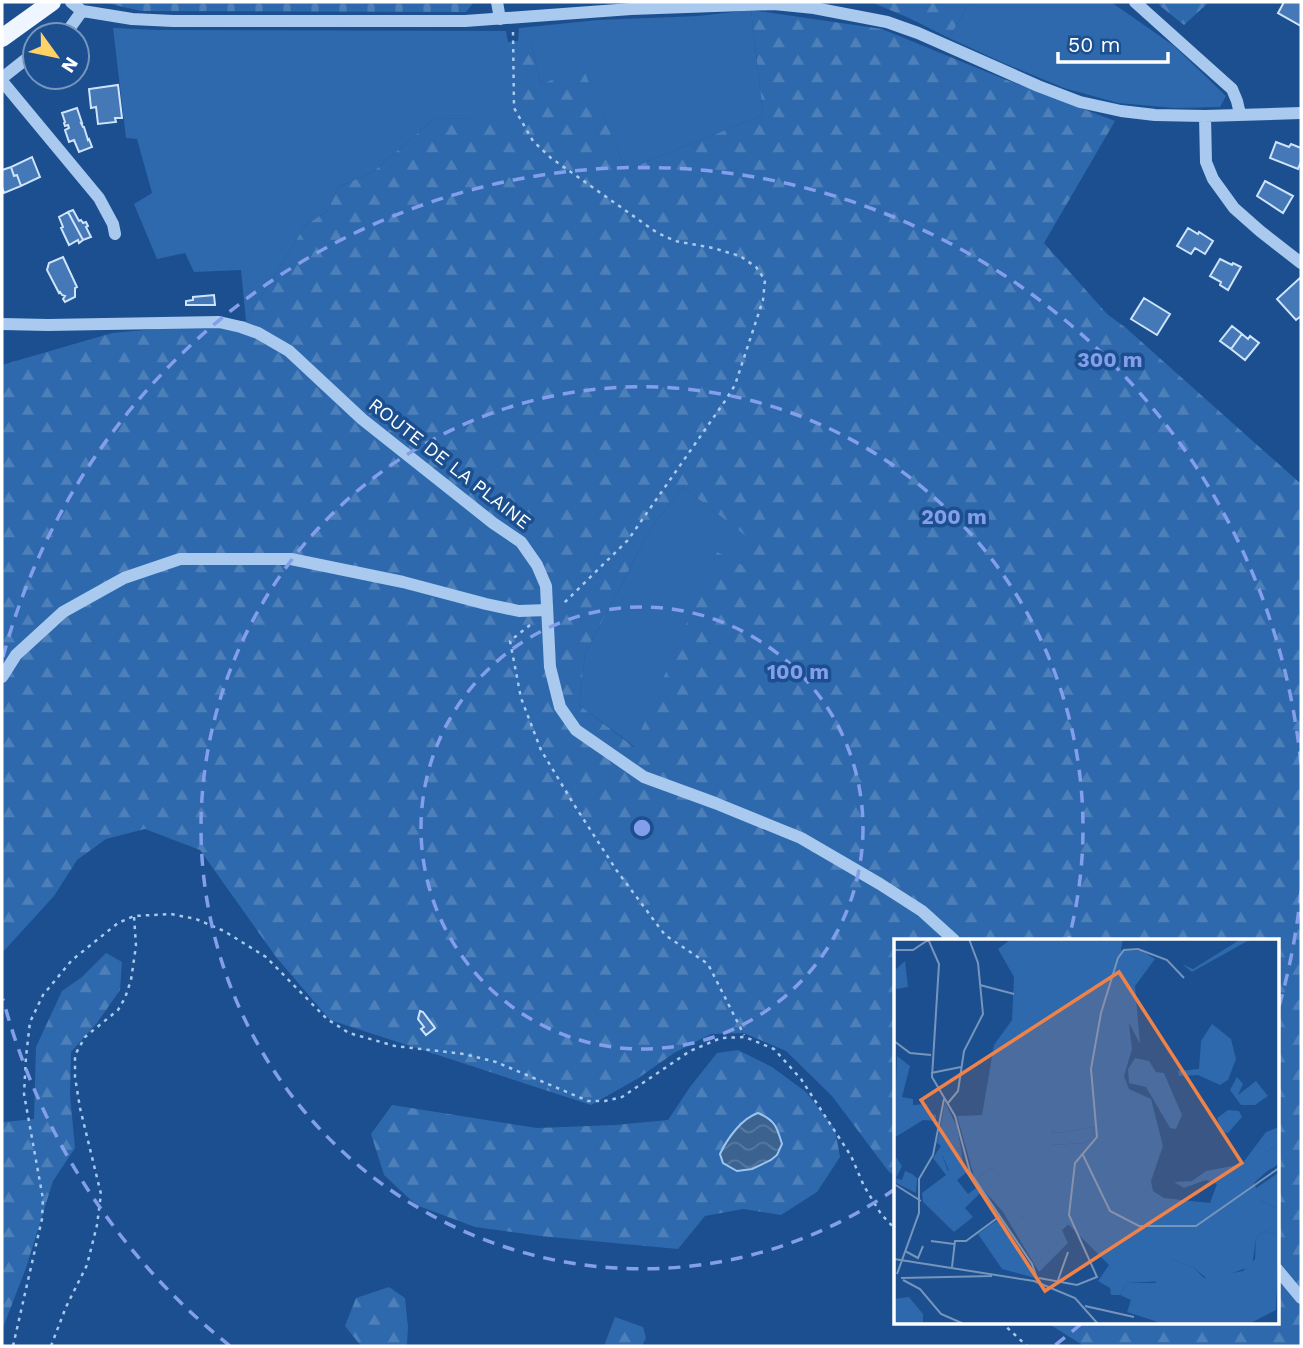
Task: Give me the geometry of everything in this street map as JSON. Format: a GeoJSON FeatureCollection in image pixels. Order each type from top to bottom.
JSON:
{"type":"FeatureCollection","features":[{"type":"Feature","properties":{"kind":"main road"},"geometry":{"type":"LineString","coordinates":[[2,38],[52,2]]}},
{"type":"Feature","properties":{"kind":"street"},"geometry":{"type":"LineString","coordinates":[[71,2],[82,11],[132,19],[173,21],[507,19],[631,9],[774,4],[814,8],[887,22],[1080,102],[1121,111],[1155,116],[1301,113]]}},
{"type":"Feature","properties":{"kind":"street"},"geometry":{"type":"LineString","coordinates":[[497,2],[507,19]]}},
{"type":"Feature","properties":{"kind":"street"},"geometry":{"type":"LineString","coordinates":[[1135,2],[1232,89],[1240,114]]}},
{"type":"Feature","properties":{"kind":"street"},"geometry":{"type":"LineString","coordinates":[[75,21],[82,11]]}},
{"type":"Feature","properties":{"kind":"street"},"geometry":{"type":"LineString","coordinates":[[21,63],[2,79],[99,198],[113,224],[115,234]]}},
{"type":"Feature","properties":{"kind":"street"},"geometry":{"type":"LineString","coordinates":[[1205,116],[1206,162],[1213,179],[1234,208],[1301,263]]}},
{"type":"Feature","properties":{"kind":"street","name":"ROUTE DE LA PLAINE"},"geometry":{"type":"LineString","coordinates":[[2,324],[219,322],[258,332],[289,351],[362,419],[493,523],[521,542],[537,565],[546,586],[550,667],[560,707],[576,730],[644,777],[801,838],[922,911],[953,939]]}},
{"type":"Feature","properties":{"kind":"street"},"geometry":{"type":"LineString","coordinates":[[2,677],[16,655],[63,612],[124,578],[180,559],[291,559],[403,582],[519,611],[547,610]]}},
{"type":"Feature","properties":{"kind":"street"},"geometry":{"type":"LineString","coordinates":[[1278,1270],[1301,1298]]}},
{"type":"Feature","properties":{"kind":"path"},"geometry":{"type":"LineString","coordinates":[[507,19],[514,108],[533,142],[551,158],[656,232],[675,241],[740,256],[756,267],[765,280],[763,300],[735,385],[628,540],[564,603],[547,610],[510,641],[521,698],[541,750],[617,871],[665,934],[708,964],[744,1037]]}},
{"type":"Feature","properties":{"kind":"path"},"geometry":{"type":"LineString","coordinates":[[13,1346],[42,1219],[43,1199],[24,1094],[30,1022],[43,995],[72,960],[118,923],[134,916],[171,914],[196,919],[224,930],[266,957],[327,1019],[349,1032],[395,1046],[464,1054],[496,1062],[588,1101],[622,1097],[691,1051],[721,1038],[744,1037],[774,1049],[801,1079],[851,1156],[864,1186],[881,1214],[894,1228]]}},
{"type":"Feature","properties":{"kind":"path"},"geometry":{"type":"LineString","coordinates":[[51,1346],[66,1307],[87,1265],[101,1194],[80,1108],[75,1055],[85,1037],[118,1010],[125,998],[131,980],[136,946],[134,916]]}},
{"type":"Feature","properties":{"kind":"path"},"geometry":{"type":"LineString","coordinates":[[1003,1324],[1027,1346]]}},
{"type":"Feature","properties":{"kind":"green space"},"geometry":{"type":"Polygon","coordinates":[[[102,2],[474,2],[466,12],[141,11],[102,2]]]}},
{"type":"Feature","properties":{"kind":"green space"},"geometry":{"type":"Polygon","coordinates":[[[871,2],[970,2],[949,38],[871,2]]]}},
{"type":"Feature","properties":{"kind":"green space"},"geometry":{"type":"Polygon","coordinates":[[[970,2],[1111,2],[1174,46],[1226,96],[1220,107],[1174,108],[1118,103],[1064,88],[949,38],[970,2]]]}},
{"type":"Feature","properties":{"kind":"green space"},"geometry":{"type":"Polygon","coordinates":[[[1161,2],[1209,2],[1184,25],[1159,5],[1161,2]]]}},
{"type":"Feature","properties":{"kind":"green space"},"geometry":{"type":"Polygon","coordinates":[[[751,10],[763,115],[626,170],[583,69],[541,84],[531,42],[517,120],[435,118],[373,172],[338,187],[328,210],[305,226],[246,321],[241,270],[194,272],[185,253],[157,259],[134,204],[152,193],[137,139],[126,138],[113,28],[506,31],[508,42],[518,41],[519,28],[751,10]]]}},
{"type":"Feature","properties":{"kind":"green space"},"geometry":{"type":"Polygon","coordinates":[[[751,10],[882,29],[1115,121],[1044,243],[1107,314],[1301,484],[1301,1346],[1084,1346],[1049,1324],[1278,1324],[1278,939],[894,939],[894,1174],[889,1172],[832,1096],[786,1051],[744,1033],[711,1034],[674,1053],[637,1079],[591,1105],[330,1020],[276,957],[200,850],[145,829],[106,839],[77,860],[54,896],[2,953],[2,365],[112,333],[246,321],[305,226],[328,210],[338,187],[373,172],[435,118],[516,119],[514,108],[518,41],[531,42],[541,84],[583,68],[626,170],[763,115],[751,10]],[[683,487],[651,528],[585,654],[579,705],[634,747],[717,552],[742,565],[751,540],[683,487]]]}},
{"type":"Feature","properties":{"kind":"green space"},"geometry":{"type":"Polygon","coordinates":[[[683,487],[752,540],[742,565],[717,553],[635,747],[579,705],[585,654],[651,528],[683,487]]]}},
{"type":"Feature","properties":{"kind":"green space"},"geometry":{"type":"Polygon","coordinates":[[[106,953],[122,962],[120,990],[97,1023],[71,1052],[70,1095],[75,1148],[53,1181],[26,1268],[2,1330],[2,1126],[4,1122],[34,1119],[36,1047],[62,991],[82,977],[106,953]]]}},
{"type":"Feature","properties":{"kind":"green space"},"geometry":{"type":"Polygon","coordinates":[[[738,1050],[772,1067],[806,1092],[835,1129],[840,1157],[817,1192],[781,1215],[743,1209],[705,1216],[678,1249],[475,1227],[416,1205],[384,1175],[371,1134],[392,1105],[537,1128],[668,1120],[717,1053],[738,1050]]]}},
{"type":"Feature","properties":{"kind":"green space"},"geometry":{"type":"Polygon","coordinates":[[[389,1287],[405,1298],[407,1344],[361,1346],[345,1326],[356,1298],[389,1287]]]}},
{"type":"Feature","properties":{"kind":"green space"},"geometry":{"type":"Polygon","coordinates":[[[615,1317],[643,1327],[646,1338],[642,1346],[604,1346],[615,1317]]]}},
{"type":"Feature","properties":{"kind":"water"},"geometry":{"type":"Polygon","coordinates":[[[758,1113],[774,1125],[782,1144],[777,1155],[771,1160],[752,1169],[737,1171],[723,1163],[720,1154],[746,1119],[758,1113]]]}},
{"type":"Feature","properties":{"kind":"building"},"geometry":{"type":"Polygon","coordinates":[[[1284,2],[1301,2],[1301,26],[1278,13],[1284,2]]]}},
{"type":"Feature","properties":{"kind":"building"},"geometry":{"type":"Polygon","coordinates":[[[118,85],[122,118],[115,118],[116,122],[98,124],[96,107],[91,108],[91,89],[118,85]]]}},
{"type":"Feature","properties":{"kind":"building"},"geometry":{"type":"Polygon","coordinates":[[[77,108],[92,147],[79,152],[74,140],[69,142],[65,130],[69,128],[68,125],[65,126],[62,113],[77,108]]]}},
{"type":"Feature","properties":{"kind":"building"},"geometry":{"type":"Polygon","coordinates":[[[1276,142],[1301,148],[1298,169],[1270,158],[1276,142]]]}},
{"type":"Feature","properties":{"kind":"building"},"geometry":{"type":"Polygon","coordinates":[[[32,157],[40,177],[21,186],[11,167],[32,157]]]}},
{"type":"Feature","properties":{"kind":"building"},"geometry":{"type":"Polygon","coordinates":[[[11,167],[21,186],[4,193],[2,170],[11,167]]]}},
{"type":"Feature","properties":{"kind":"building"},"geometry":{"type":"Polygon","coordinates":[[[1265,181],[1293,196],[1283,213],[1257,196],[1265,181]]]}},
{"type":"Feature","properties":{"kind":"building"},"geometry":{"type":"Polygon","coordinates":[[[73,210],[79,221],[86,222],[91,237],[83,240],[68,212],[73,210]]]}},
{"type":"Feature","properties":{"kind":"building"},"geometry":{"type":"Polygon","coordinates":[[[68,212],[83,240],[69,245],[59,217],[68,212]]]}},
{"type":"Feature","properties":{"kind":"building"},"geometry":{"type":"Polygon","coordinates":[[[1188,228],[1213,241],[1205,254],[1195,248],[1191,254],[1177,246],[1188,228]]]}},
{"type":"Feature","properties":{"kind":"building"},"geometry":{"type":"Polygon","coordinates":[[[63,257],[77,287],[75,297],[65,302],[65,296],[59,293],[47,270],[49,263],[63,257]]]}},
{"type":"Feature","properties":{"kind":"building"},"geometry":{"type":"Polygon","coordinates":[[[1220,259],[1241,267],[1228,290],[1210,276],[1220,259]]]}},
{"type":"Feature","properties":{"kind":"building"},"geometry":{"type":"Polygon","coordinates":[[[1301,277],[1301,316],[1296,320],[1277,299],[1301,277]]]}},
{"type":"Feature","properties":{"kind":"building"},"geometry":{"type":"Polygon","coordinates":[[[214,295],[215,305],[186,305],[186,301],[193,300],[193,297],[214,295]]]}},
{"type":"Feature","properties":{"kind":"building"},"geometry":{"type":"Polygon","coordinates":[[[1144,298],[1170,314],[1157,335],[1131,319],[1144,298]]]}},
{"type":"Feature","properties":{"kind":"building"},"geometry":{"type":"Polygon","coordinates":[[[1232,326],[1242,334],[1231,349],[1220,341],[1232,326]]]}},
{"type":"Feature","properties":{"kind":"building"},"geometry":{"type":"Polygon","coordinates":[[[1242,334],[1259,343],[1245,360],[1231,349],[1242,334]]]}},
{"type":"Feature","properties":{"kind":"building"},"geometry":{"type":"Polygon","coordinates":[[[420,1011],[435,1028],[426,1035],[418,1019],[420,1011]]]}}]}
